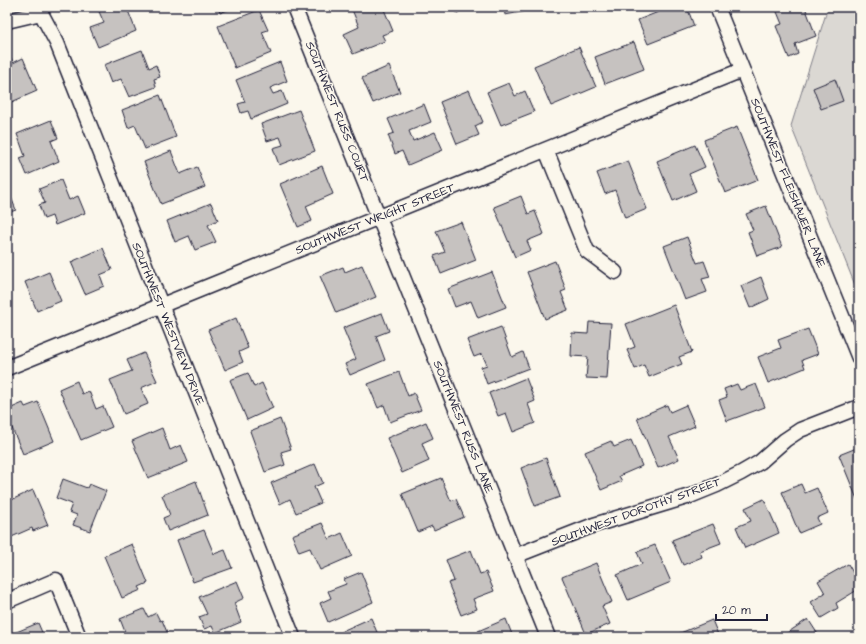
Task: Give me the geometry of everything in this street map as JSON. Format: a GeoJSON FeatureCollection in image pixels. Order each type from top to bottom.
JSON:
{"type":"FeatureCollection","features":[{"type":"Feature","properties":{"kind":"street","name":"SOUTHWEST RUSS COURT"},"geometry":{"type":"LineString","coordinates":[[294,7],[379,217]]}},
{"type":"Feature","properties":{"kind":"street","name":"SOUTHWEST FLEISHAUER LANE"},"geometry":{"type":"LineString","coordinates":[[717,7],[859,358]]}},
{"type":"Feature","properties":{"kind":"street","name":"SOUTHWEST WESTVIEW DRIVE"},"geometry":{"type":"LineString","coordinates":[[7,21],[41,13],[57,43],[293,637]]}},
{"type":"Feature","properties":{"kind":"street","name":"SOUTHWEST WRIGHT STREET"},"geometry":{"type":"LineString","coordinates":[[7,368],[742,70]]}},
{"type":"Feature","properties":{"kind":"street"},"geometry":{"type":"LineString","coordinates":[[546,150],[588,251],[616,272]]}},
{"type":"Feature","properties":{"kind":"street","name":"SOUTHWEST RUSS LANE"},"geometry":{"type":"LineString","coordinates":[[379,217],[548,637]]}},
{"type":"Feature","properties":{"kind":"street","name":"SOUTHWEST DOROTHY STREET"},"geometry":{"type":"LineString","coordinates":[[515,556],[594,525],[690,496],[717,485],[760,462],[785,440],[800,430],[859,406]]}},
{"type":"Feature","properties":{"kind":"street"},"geometry":{"type":"LineString","coordinates":[[7,601],[56,580],[79,637]]}},
{"type":"Feature","properties":{"kind":"shaded area"},"geometry":{"type":"Polygon","coordinates":[[[828,7],[859,7],[859,295],[791,126],[828,7]]]}},
{"type":"Feature","properties":{"kind":"building"},"geometry":{"type":"Polygon","coordinates":[[[97,7],[130,7],[127,8],[136,31],[98,47],[90,28],[104,23],[97,7]]]}},
{"type":"Feature","properties":{"kind":"building"},"geometry":{"type":"Polygon","coordinates":[[[218,7],[235,7],[220,13],[218,7]]]}},
{"type":"Feature","properties":{"kind":"building"},"geometry":{"type":"Polygon","coordinates":[[[351,7],[383,7],[393,31],[382,35],[385,41],[353,54],[344,34],[359,27],[351,7]]]}},
{"type":"Feature","properties":{"kind":"building"},"geometry":{"type":"Polygon","coordinates":[[[446,7],[461,7],[458,13],[446,7]]]}},
{"type":"Feature","properties":{"kind":"building"},"geometry":{"type":"Polygon","coordinates":[[[504,7],[526,7],[527,11],[505,15],[504,7]]]}},
{"type":"Feature","properties":{"kind":"building"},"geometry":{"type":"Polygon","coordinates":[[[671,7],[687,7],[694,26],[648,44],[638,20],[671,7]]]}},
{"type":"Feature","properties":{"kind":"building"},"geometry":{"type":"Polygon","coordinates":[[[775,7],[805,7],[816,36],[795,44],[798,54],[789,58],[776,26],[782,24],[775,7]]]}},
{"type":"Feature","properties":{"kind":"building"},"geometry":{"type":"Polygon","coordinates":[[[259,10],[268,30],[262,32],[271,53],[235,68],[218,26],[259,10]]]}},
{"type":"Feature","properties":{"kind":"building"},"geometry":{"type":"Polygon","coordinates":[[[634,42],[644,69],[605,84],[595,57],[634,42]]]}},
{"type":"Feature","properties":{"kind":"building"},"geometry":{"type":"Polygon","coordinates":[[[579,47],[596,87],[551,106],[534,66],[579,47]]]}},
{"type":"Feature","properties":{"kind":"building"},"geometry":{"type":"Polygon","coordinates":[[[142,50],[149,68],[156,65],[160,77],[154,79],[156,87],[129,97],[121,79],[111,83],[104,65],[142,50]]]}},
{"type":"Feature","properties":{"kind":"building"},"geometry":{"type":"Polygon","coordinates":[[[11,58],[13,63],[23,58],[37,91],[7,104],[7,59],[11,58]]]}},
{"type":"Feature","properties":{"kind":"building"},"geometry":{"type":"Polygon","coordinates":[[[280,62],[287,81],[270,88],[273,94],[282,91],[287,104],[251,119],[248,111],[241,113],[238,104],[245,102],[236,80],[280,62]]]}},
{"type":"Feature","properties":{"kind":"building"},"geometry":{"type":"Polygon","coordinates":[[[389,66],[400,92],[373,103],[362,78],[389,66]]]}},
{"type":"Feature","properties":{"kind":"building"},"geometry":{"type":"Polygon","coordinates":[[[835,79],[843,101],[821,109],[813,88],[835,79]]]}},
{"type":"Feature","properties":{"kind":"building"},"geometry":{"type":"Polygon","coordinates":[[[509,83],[515,96],[525,91],[534,112],[501,125],[487,92],[509,83]]]}},
{"type":"Feature","properties":{"kind":"building"},"geometry":{"type":"Polygon","coordinates":[[[469,90],[483,122],[475,126],[479,135],[457,144],[440,102],[469,90]]]}},
{"type":"Feature","properties":{"kind":"building"},"geometry":{"type":"Polygon","coordinates":[[[160,95],[176,137],[145,149],[135,125],[128,128],[122,110],[160,95]]]}},
{"type":"Feature","properties":{"kind":"building"},"geometry":{"type":"Polygon","coordinates":[[[424,104],[431,122],[409,131],[413,141],[435,132],[443,150],[408,165],[402,151],[395,154],[388,135],[394,133],[388,119],[424,104]]]}},
{"type":"Feature","properties":{"kind":"building"},"geometry":{"type":"Polygon","coordinates":[[[299,110],[315,151],[279,165],[273,148],[283,145],[280,137],[267,141],[261,124],[299,110]]]}},
{"type":"Feature","properties":{"kind":"building"},"geometry":{"type":"Polygon","coordinates":[[[51,120],[58,138],[51,141],[59,161],[27,175],[20,158],[25,156],[17,134],[51,120]]]}},
{"type":"Feature","properties":{"kind":"building"},"geometry":{"type":"Polygon","coordinates":[[[737,127],[758,180],[725,193],[704,140],[737,127]]]}},
{"type":"Feature","properties":{"kind":"building"},"geometry":{"type":"Polygon","coordinates":[[[695,145],[705,167],[689,174],[696,191],[673,201],[657,161],[695,145]]]}},
{"type":"Feature","properties":{"kind":"building"},"geometry":{"type":"Polygon","coordinates":[[[171,151],[180,174],[197,167],[205,187],[161,204],[144,162],[171,151]]]}},
{"type":"Feature","properties":{"kind":"building"},"geometry":{"type":"Polygon","coordinates":[[[628,161],[647,209],[625,218],[615,190],[605,194],[597,173],[628,161]]]}},
{"type":"Feature","properties":{"kind":"building"},"geometry":{"type":"Polygon","coordinates":[[[322,166],[333,194],[306,206],[312,221],[298,227],[280,184],[322,166]]]}},
{"type":"Feature","properties":{"kind":"building"},"geometry":{"type":"Polygon","coordinates":[[[61,180],[69,200],[78,196],[85,213],[55,225],[52,216],[44,219],[39,205],[45,203],[39,189],[61,180]]]}},
{"type":"Feature","properties":{"kind":"building"},"geometry":{"type":"Polygon","coordinates":[[[521,196],[528,214],[535,211],[544,234],[527,241],[531,250],[515,257],[494,207],[521,196]]]}},
{"type":"Feature","properties":{"kind":"building"},"geometry":{"type":"Polygon","coordinates":[[[11,197],[16,210],[7,213],[7,198],[11,197]]]}},
{"type":"Feature","properties":{"kind":"building"},"geometry":{"type":"Polygon","coordinates":[[[211,203],[218,220],[208,225],[216,242],[195,250],[189,236],[175,242],[167,221],[211,203]]]}},
{"type":"Feature","properties":{"kind":"building"},"geometry":{"type":"Polygon","coordinates":[[[766,206],[782,247],[757,256],[748,232],[753,230],[746,214],[766,206]]]}},
{"type":"Feature","properties":{"kind":"building"},"geometry":{"type":"Polygon","coordinates":[[[461,222],[476,260],[441,274],[434,256],[445,252],[436,231],[461,222]]]}},
{"type":"Feature","properties":{"kind":"building"},"geometry":{"type":"Polygon","coordinates":[[[687,237],[697,263],[704,261],[710,277],[702,279],[707,292],[685,300],[664,246],[687,237]]]}},
{"type":"Feature","properties":{"kind":"building"},"geometry":{"type":"Polygon","coordinates":[[[103,248],[112,270],[100,275],[104,286],[85,294],[71,262],[103,248]]]}},
{"type":"Feature","properties":{"kind":"building"},"geometry":{"type":"Polygon","coordinates":[[[555,261],[566,290],[561,292],[568,310],[545,319],[527,272],[555,261]]]}},
{"type":"Feature","properties":{"kind":"building"},"geometry":{"type":"Polygon","coordinates":[[[362,265],[376,297],[336,313],[320,276],[343,267],[345,272],[362,265]]]}},
{"type":"Feature","properties":{"kind":"building"},"geometry":{"type":"Polygon","coordinates":[[[49,272],[61,301],[37,311],[25,282],[49,272]]]}},
{"type":"Feature","properties":{"kind":"building"},"geometry":{"type":"Polygon","coordinates":[[[492,272],[506,307],[478,318],[471,301],[455,307],[448,289],[492,272]]]}},
{"type":"Feature","properties":{"kind":"building"},"geometry":{"type":"Polygon","coordinates":[[[761,277],[769,299],[750,308],[741,286],[761,277]]]}},
{"type":"Feature","properties":{"kind":"building"},"geometry":{"type":"Polygon","coordinates":[[[674,305],[692,352],[679,357],[682,364],[649,377],[644,365],[635,369],[627,350],[635,347],[626,324],[674,305]]]}},
{"type":"Feature","properties":{"kind":"building"},"geometry":{"type":"Polygon","coordinates":[[[382,313],[389,331],[376,336],[385,360],[350,375],[345,364],[356,359],[343,328],[382,313]]]}},
{"type":"Feature","properties":{"kind":"building"},"geometry":{"type":"Polygon","coordinates":[[[236,318],[248,348],[239,352],[243,362],[225,370],[208,330],[236,318]]]}},
{"type":"Feature","properties":{"kind":"building"},"geometry":{"type":"Polygon","coordinates":[[[589,322],[611,323],[607,379],[586,378],[588,357],[571,356],[572,333],[588,334],[589,322]]]}},
{"type":"Feature","properties":{"kind":"building"},"geometry":{"type":"Polygon","coordinates":[[[501,327],[512,357],[523,352],[529,368],[487,384],[481,367],[487,365],[482,354],[474,357],[467,340],[501,327]]]}},
{"type":"Feature","properties":{"kind":"building"},"geometry":{"type":"Polygon","coordinates":[[[808,329],[818,354],[802,360],[805,368],[768,383],[758,357],[781,348],[778,340],[808,329]]]}},
{"type":"Feature","properties":{"kind":"building"},"geometry":{"type":"Polygon","coordinates":[[[144,353],[157,381],[141,388],[148,404],[124,414],[110,380],[132,371],[127,360],[144,353]]]}},
{"type":"Feature","properties":{"kind":"building"},"geometry":{"type":"Polygon","coordinates":[[[399,372],[408,396],[414,393],[421,410],[390,422],[384,405],[378,408],[368,384],[399,372]]]}},
{"type":"Feature","properties":{"kind":"building"},"geometry":{"type":"Polygon","coordinates":[[[248,373],[254,387],[262,383],[273,408],[247,420],[230,380],[248,373]]]}},
{"type":"Feature","properties":{"kind":"building"},"geometry":{"type":"Polygon","coordinates":[[[526,378],[535,401],[528,404],[535,423],[513,432],[506,413],[498,416],[489,393],[526,378]]]}},
{"type":"Feature","properties":{"kind":"building"},"geometry":{"type":"Polygon","coordinates":[[[77,381],[82,394],[89,391],[96,409],[103,406],[112,427],[81,440],[59,389],[77,381]]]}},
{"type":"Feature","properties":{"kind":"building"},"geometry":{"type":"Polygon","coordinates":[[[737,384],[740,390],[756,384],[765,407],[727,421],[719,400],[727,397],[724,389],[737,384]]]}},
{"type":"Feature","properties":{"kind":"building"},"geometry":{"type":"Polygon","coordinates":[[[38,402],[54,441],[23,454],[12,428],[7,430],[7,410],[23,403],[25,407],[38,402]]]}},
{"type":"Feature","properties":{"kind":"building"},"geometry":{"type":"Polygon","coordinates":[[[667,405],[670,412],[686,405],[695,426],[669,437],[679,459],[658,468],[637,418],[667,405]]]}},
{"type":"Feature","properties":{"kind":"building"},"geometry":{"type":"Polygon","coordinates":[[[280,419],[291,449],[281,452],[285,465],[265,472],[250,431],[280,419]]]}},
{"type":"Feature","properties":{"kind":"building"},"geometry":{"type":"Polygon","coordinates":[[[426,422],[433,438],[422,443],[429,461],[402,473],[387,438],[426,422]]]}},
{"type":"Feature","properties":{"kind":"building"},"geometry":{"type":"Polygon","coordinates":[[[162,428],[170,450],[181,445],[188,462],[148,478],[132,441],[162,428]]]}},
{"type":"Feature","properties":{"kind":"building"},"geometry":{"type":"Polygon","coordinates":[[[631,440],[642,466],[619,476],[622,481],[601,490],[585,452],[611,441],[614,447],[631,440]]]}},
{"type":"Feature","properties":{"kind":"building"},"geometry":{"type":"Polygon","coordinates":[[[859,447],[859,504],[839,455],[859,447]]]}},
{"type":"Feature","properties":{"kind":"building"},"geometry":{"type":"Polygon","coordinates":[[[546,458],[560,497],[535,506],[521,468],[546,458]]]}},
{"type":"Feature","properties":{"kind":"building"},"geometry":{"type":"Polygon","coordinates":[[[315,464],[323,483],[314,487],[321,503],[296,513],[290,499],[280,504],[271,483],[315,464]]]}},
{"type":"Feature","properties":{"kind":"building"},"geometry":{"type":"Polygon","coordinates":[[[441,478],[451,501],[456,499],[464,517],[434,530],[432,526],[418,532],[402,494],[441,478]]]}},
{"type":"Feature","properties":{"kind":"building"},"geometry":{"type":"Polygon","coordinates":[[[63,479],[87,488],[89,484],[106,491],[90,531],[73,525],[77,515],[69,512],[72,504],[56,498],[63,479]]]}},
{"type":"Feature","properties":{"kind":"building"},"geometry":{"type":"Polygon","coordinates":[[[196,481],[208,515],[168,531],[163,518],[170,515],[162,495],[196,481]]]}},
{"type":"Feature","properties":{"kind":"building"},"geometry":{"type":"Polygon","coordinates":[[[801,484],[805,493],[817,488],[828,513],[817,518],[820,524],[799,533],[782,492],[801,484]]]}},
{"type":"Feature","properties":{"kind":"building"},"geometry":{"type":"Polygon","coordinates":[[[33,490],[48,525],[33,531],[32,528],[7,539],[7,502],[33,490]]]}},
{"type":"Feature","properties":{"kind":"building"},"geometry":{"type":"Polygon","coordinates":[[[764,499],[779,533],[745,548],[736,527],[751,521],[745,508],[764,499]]]}},
{"type":"Feature","properties":{"kind":"building"},"geometry":{"type":"Polygon","coordinates":[[[322,523],[329,539],[342,533],[352,556],[320,570],[310,548],[299,552],[292,535],[322,523]]]}},
{"type":"Feature","properties":{"kind":"building"},"geometry":{"type":"Polygon","coordinates":[[[713,524],[721,543],[700,551],[702,557],[683,565],[672,540],[713,524]]]}},
{"type":"Feature","properties":{"kind":"building"},"geometry":{"type":"Polygon","coordinates":[[[204,530],[214,554],[225,550],[232,568],[193,582],[177,540],[204,530]]]}},
{"type":"Feature","properties":{"kind":"building"},"geometry":{"type":"Polygon","coordinates":[[[132,544],[148,583],[139,587],[141,590],[122,598],[104,556],[132,544]]]}},
{"type":"Feature","properties":{"kind":"building"},"geometry":{"type":"Polygon","coordinates":[[[655,545],[671,582],[628,600],[617,575],[642,564],[637,552],[655,545]]]}},
{"type":"Feature","properties":{"kind":"building"},"geometry":{"type":"Polygon","coordinates":[[[471,550],[480,574],[486,572],[494,591],[473,599],[477,609],[461,615],[448,583],[454,581],[446,560],[471,550]]]}},
{"type":"Feature","properties":{"kind":"building"},"geometry":{"type":"Polygon","coordinates":[[[596,563],[612,602],[602,606],[610,624],[586,634],[562,577],[596,563]]]}},
{"type":"Feature","properties":{"kind":"building"},"geometry":{"type":"Polygon","coordinates":[[[848,564],[859,583],[859,589],[836,603],[838,608],[821,618],[811,602],[825,593],[818,581],[848,564]]]}},
{"type":"Feature","properties":{"kind":"building"},"geometry":{"type":"Polygon","coordinates":[[[361,572],[373,602],[328,622],[320,603],[331,598],[328,591],[346,584],[344,579],[361,572]]]}},
{"type":"Feature","properties":{"kind":"building"},"geometry":{"type":"Polygon","coordinates":[[[237,581],[244,598],[234,603],[241,622],[215,633],[212,626],[204,629],[199,617],[207,614],[199,597],[237,581]]]}},
{"type":"Feature","properties":{"kind":"building"},"geometry":{"type":"Polygon","coordinates":[[[144,609],[148,617],[156,613],[160,621],[162,620],[169,637],[127,637],[120,619],[144,609]]]}},
{"type":"Feature","properties":{"kind":"building"},"geometry":{"type":"Polygon","coordinates":[[[371,618],[379,637],[345,637],[342,631],[371,618]]]}},
{"type":"Feature","properties":{"kind":"building"},"geometry":{"type":"Polygon","coordinates":[[[506,619],[513,637],[481,637],[478,631],[506,619]]]}},
{"type":"Feature","properties":{"kind":"building"},"geometry":{"type":"Polygon","coordinates":[[[808,619],[819,636],[818,637],[781,637],[808,619]]]}},
{"type":"Feature","properties":{"kind":"building"},"geometry":{"type":"Polygon","coordinates":[[[712,620],[719,637],[673,636],[712,620]]]}},
{"type":"Feature","properties":{"kind":"building"},"geometry":{"type":"Polygon","coordinates":[[[38,623],[44,637],[7,637],[7,636],[38,623]]]}}]}
